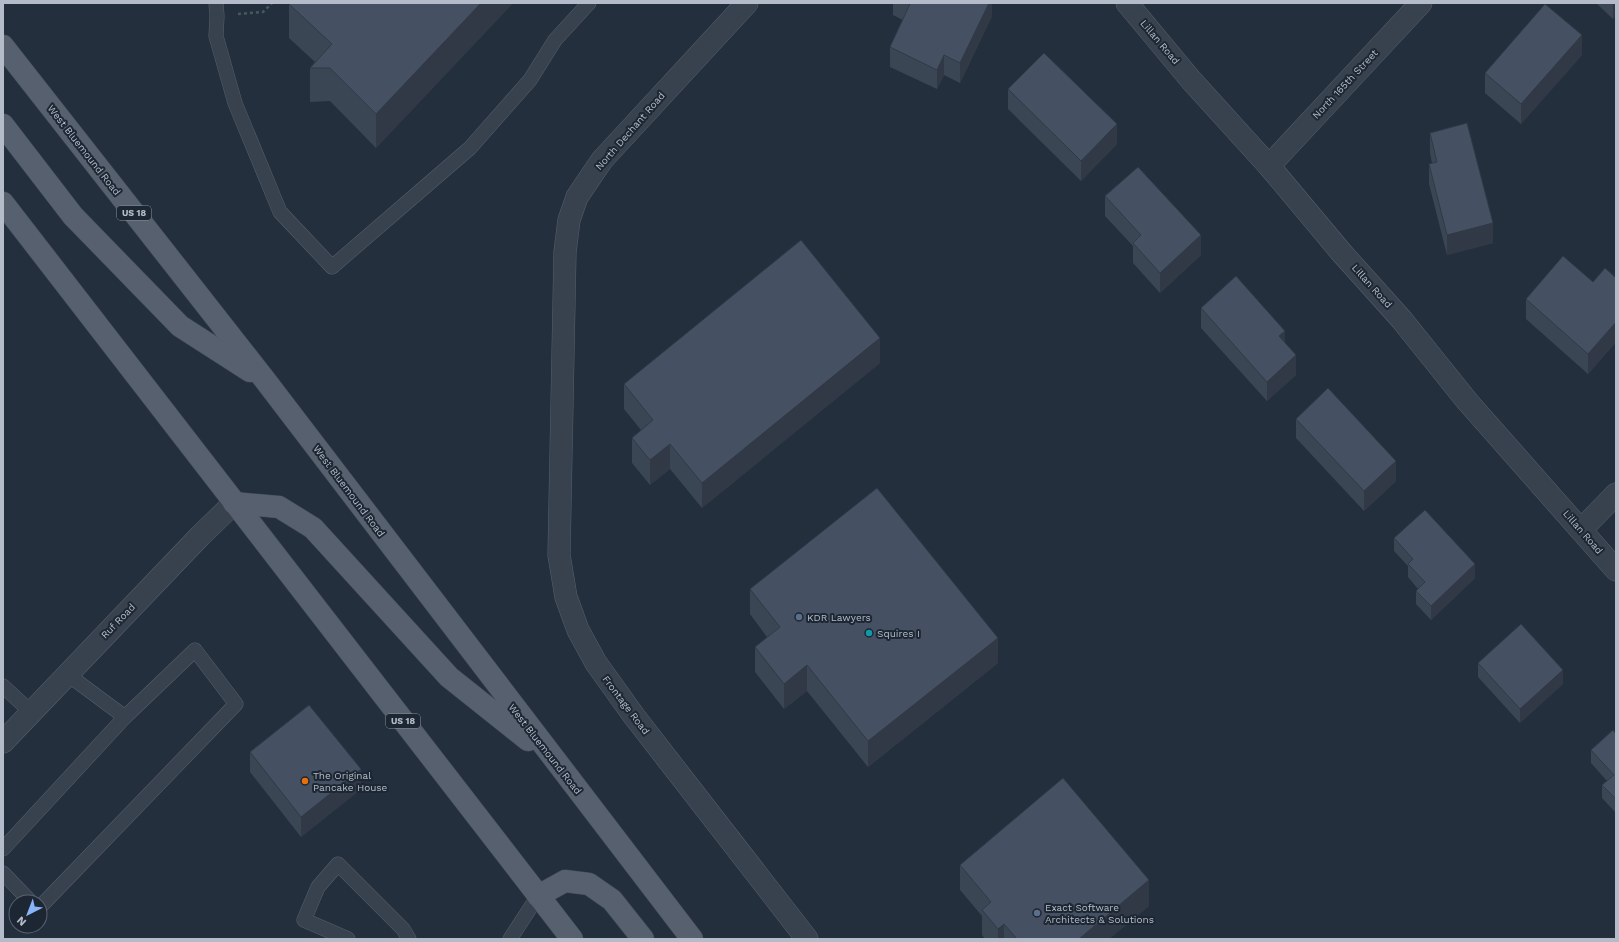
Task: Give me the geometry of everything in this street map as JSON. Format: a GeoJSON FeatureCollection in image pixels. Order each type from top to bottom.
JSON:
{"type":"FeatureCollection","features":[{"type":"Feature","properties":{"kind":"main road","name":"West Bluemound Road"},"geometry":{"type":"LineString","coordinates":[[3,46],[264,380],[692,939]]}},
{"type":"Feature","properties":{"kind":"main road"},"geometry":{"type":"LineString","coordinates":[[3,125],[73,216],[180,326],[264,380]]}},
{"type":"Feature","properties":{"kind":"main road","name":"US 18"},"geometry":{"type":"LineString","coordinates":[[3,203],[572,939]]}},
{"type":"Feature","properties":{"kind":"main road"},"geometry":{"type":"LineString","coordinates":[[234,503],[279,507],[313,528],[449,677],[556,762]]}},
{"type":"Feature","properties":{"kind":"main road"},"geometry":{"type":"LineString","coordinates":[[538,896],[565,881],[589,884],[612,900],[643,939]]}},
{"type":"Feature","properties":{"kind":"street","name":"North Dechant Road"},"geometry":{"type":"LineString","coordinates":[[562,427],[565,252],[569,220],[577,197],[602,160],[747,3]]}},
{"type":"Feature","properties":{"kind":"street","name":"Lillan Road"},"geometry":{"type":"LineString","coordinates":[[1127,3],[1191,80],[1269,166],[1341,252],[1402,320],[1467,401],[1616,570]]}},
{"type":"Feature","properties":{"kind":"street","name":"North 165th Street"},"geometry":{"type":"LineString","coordinates":[[1269,166],[1421,3]]}},
{"type":"Feature","properties":{"kind":"street","name":"Frontage Road"},"geometry":{"type":"LineString","coordinates":[[562,427],[559,555],[566,598],[578,630],[596,663],[634,716],[807,939]]}},
{"type":"Feature","properties":{"kind":"street"},"geometry":{"type":"LineString","coordinates":[[1581,530],[1616,494]]}},
{"type":"Feature","properties":{"kind":"street","name":"Ruf Road"},"geometry":{"type":"LineString","coordinates":[[3,742],[194,542],[234,503]]}},
{"type":"Feature","properties":{"kind":"lane"},"geometry":{"type":"LineString","coordinates":[[216,10],[216,36],[235,103],[280,212],[332,267],[470,148],[530,80],[555,40],[588,3]]}},
{"type":"Feature","properties":{"kind":"lane"},"geometry":{"type":"LineString","coordinates":[[3,849],[125,717],[196,650],[236,704],[48,899]]}},
{"type":"Feature","properties":{"kind":"lane"},"geometry":{"type":"LineString","coordinates":[[67,674],[125,717]]}},
{"type":"Feature","properties":{"kind":"lane"},"geometry":{"type":"LineString","coordinates":[[3,686],[31,712]]}},
{"type":"Feature","properties":{"kind":"lane"},"geometry":{"type":"LineString","coordinates":[[348,939],[304,920],[318,887],[338,864],[403,929],[409,939]]}},
{"type":"Feature","properties":{"kind":"lane"},"geometry":{"type":"LineString","coordinates":[[3,873],[23,894]]}},
{"type":"Feature","properties":{"kind":"lane"},"geometry":{"type":"LineString","coordinates":[[510,939],[538,896]]}},
{"type":"Feature","properties":{"kind":"path"},"geometry":{"type":"LineString","coordinates":[[216,10],[263,12],[272,3]]}},
{"type":"Feature","properties":{"kind":"building"},"geometry":{"type":"Polygon","coordinates":[[[481,3],[376,114],[330,68],[310,68],[332,44],[289,4],[481,3]]]}},
{"type":"Feature","properties":{"kind":"building"},"geometry":{"type":"Polygon","coordinates":[[[908,3],[989,3],[960,63],[944,55],[937,70],[890,47],[910,4],[908,3]]]}},
{"type":"Feature","properties":{"kind":"building"},"geometry":{"type":"Polygon","coordinates":[[[1545,4],[1582,35],[1521,104],[1485,73],[1545,4]]]}},
{"type":"Feature","properties":{"kind":"building"},"geometry":{"type":"Polygon","coordinates":[[[1044,53],[1117,124],[1081,161],[1008,89],[1044,53]]]}},
{"type":"Feature","properties":{"kind":"building"},"geometry":{"type":"Polygon","coordinates":[[[1467,123],[1493,223],[1447,235],[1429,164],[1437,162],[1430,133],[1467,123]]]}},
{"type":"Feature","properties":{"kind":"building"},"geometry":{"type":"Polygon","coordinates":[[[1138,167],[1201,235],[1160,273],[1133,243],[1141,235],[1105,196],[1138,167]]]}},
{"type":"Feature","properties":{"kind":"building"},"geometry":{"type":"Polygon","coordinates":[[[801,240],[880,338],[702,483],[670,444],[650,460],[632,438],[653,420],[624,384],[801,240]]]}},
{"type":"Feature","properties":{"kind":"building"},"geometry":{"type":"Polygon","coordinates":[[[1563,256],[1593,282],[1605,268],[1616,278],[1616,322],[1588,354],[1526,299],[1563,256]]]}},
{"type":"Feature","properties":{"kind":"building"},"geometry":{"type":"Polygon","coordinates":[[[1236,276],[1285,331],[1279,336],[1296,355],[1267,382],[1201,308],[1236,276]]]}},
{"type":"Feature","properties":{"kind":"building"},"geometry":{"type":"Polygon","coordinates":[[[1328,388],[1396,461],[1364,491],[1296,419],[1328,388]]]}},
{"type":"Feature","properties":{"kind":"building","name":"Squires I"},"geometry":{"type":"Polygon","coordinates":[[[877,488],[998,638],[868,741],[807,665],[784,684],[755,647],[780,627],[750,589],[877,488]]]}},
{"type":"Feature","properties":{"kind":"building"},"geometry":{"type":"Polygon","coordinates":[[[1425,510],[1475,564],[1431,606],[1416,591],[1425,582],[1408,564],[1413,559],[1394,538],[1425,510]]]}},
{"type":"Feature","properties":{"kind":"building"},"geometry":{"type":"Polygon","coordinates":[[[1521,624],[1563,670],[1520,709],[1478,663],[1521,624]]]}},
{"type":"Feature","properties":{"kind":"building","name":"The Original Pancake House"},"geometry":{"type":"Polygon","coordinates":[[[309,705],[361,769],[301,817],[250,752],[309,705]]]}},
{"type":"Feature","properties":{"kind":"building"},"geometry":{"type":"Polygon","coordinates":[[[1613,730],[1616,734],[1616,799],[1602,785],[1614,775],[1591,750],[1613,730]]]}},
{"type":"Feature","properties":{"kind":"building"},"geometry":{"type":"Polygon","coordinates":[[[1063,778],[1149,880],[1079,939],[1017,939],[1004,924],[998,929],[982,910],[991,902],[960,865],[1063,778]]]}},
{"type":"Feature","properties":{"kind":"place","name":"KDR Lawyers"},"geometry":{"type":"Point","coordinates":[799,617]}},
{"type":"Feature","properties":{"kind":"place","name":"Squires I"},"geometry":{"type":"Point","coordinates":[869,633]}},
{"type":"Feature","properties":{"kind":"place","name":"The Original Pancake House"},"geometry":{"type":"Point","coordinates":[305,781]}},
{"type":"Feature","properties":{"kind":"place","name":"Exact Software Architects & Solutions"},"geometry":{"type":"Point","coordinates":[1037,913]}}]}
